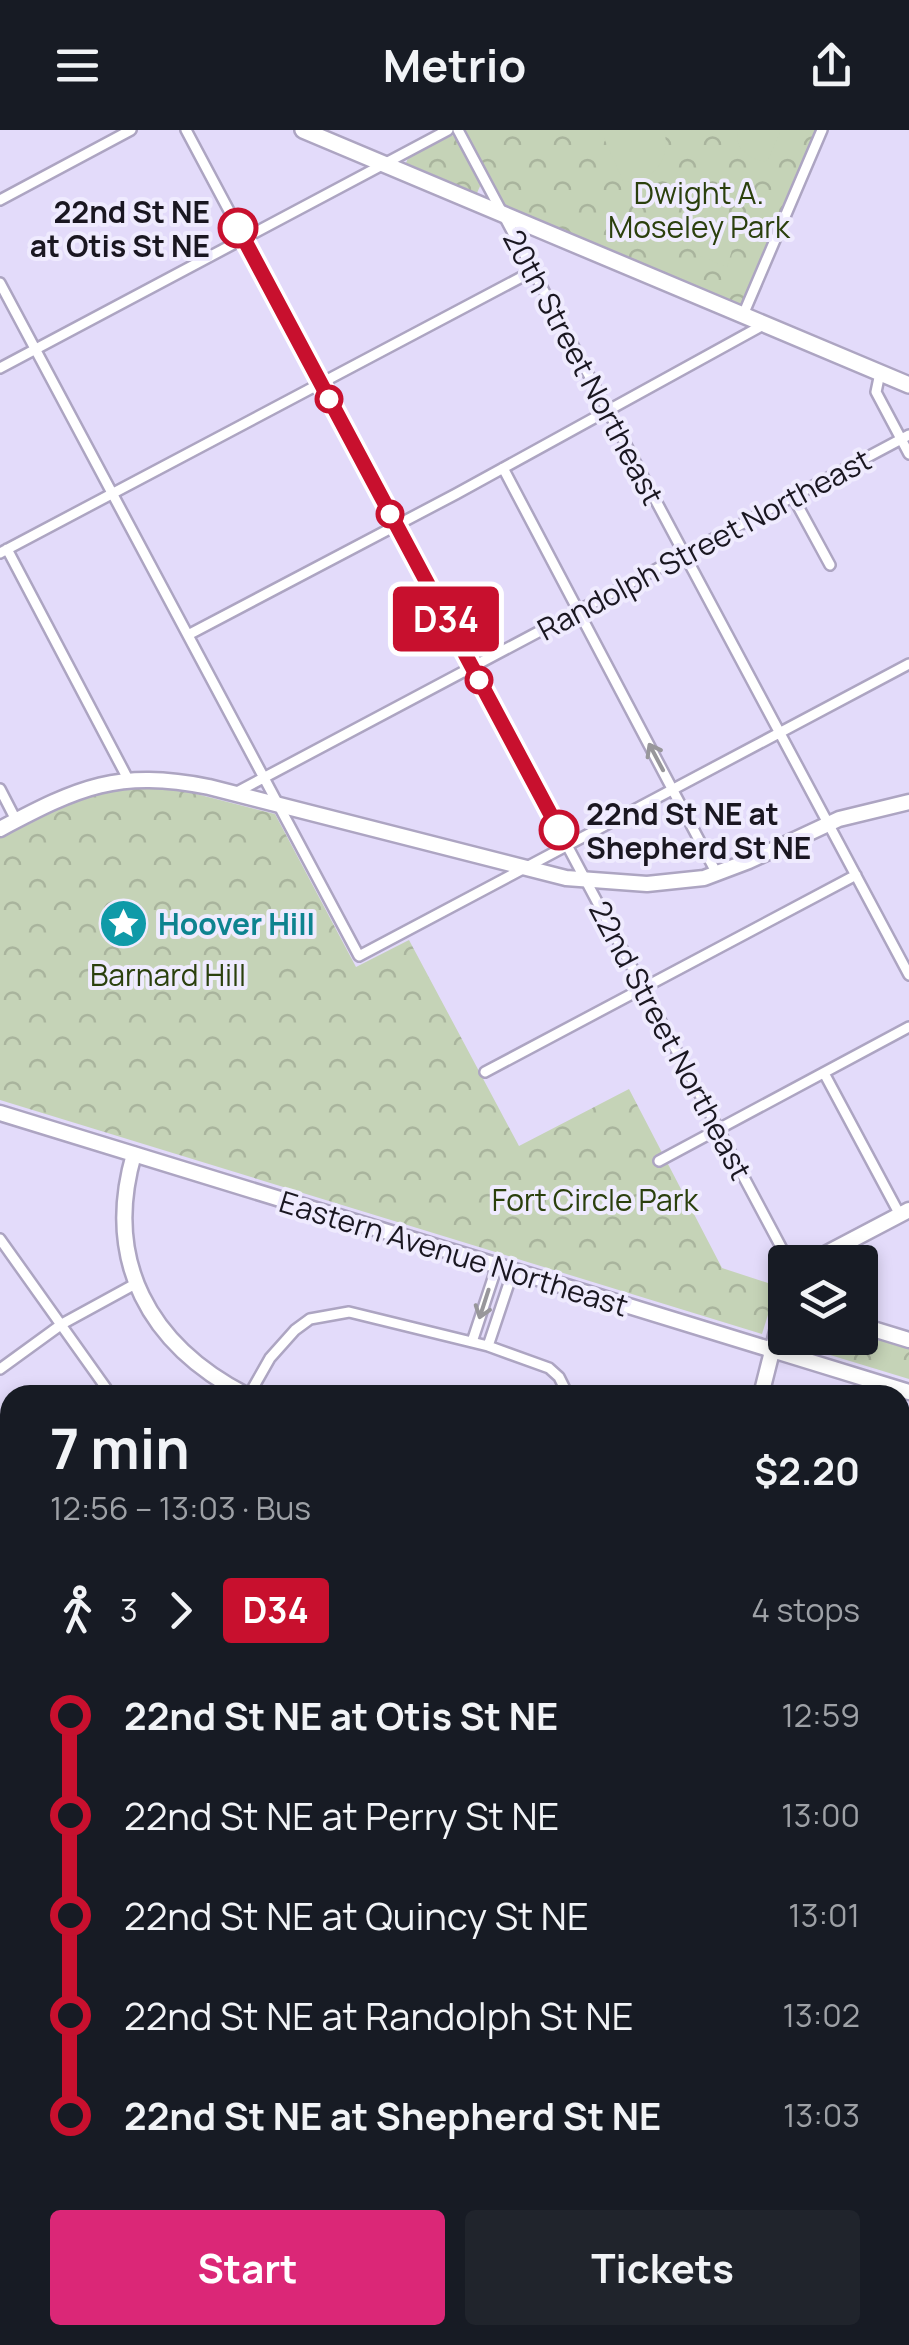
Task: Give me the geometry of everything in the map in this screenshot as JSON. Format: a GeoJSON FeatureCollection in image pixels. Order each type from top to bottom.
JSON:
{"type":"FeatureCollection","features":[{"type":"Feature","properties":{"kind":"main road"},"geometry":{"type":"LineString","coordinates":[[304,130],[909,385]]}},
{"type":"Feature","properties":{"kind":"street"},"geometry":{"type":"LineString","coordinates":[[0,200],[131,130]]}},
{"type":"Feature","properties":{"kind":"street","name":"22nd Street Northeast"},"geometry":{"type":"LineString","coordinates":[[186,130],[780,1245]]}},
{"type":"Feature","properties":{"kind":"street"},"geometry":{"type":"LineString","coordinates":[[0,368],[448,130]]}},
{"type":"Feature","properties":{"kind":"street","name":"20th Street Northeast"},"geometry":{"type":"LineString","coordinates":[[458,130],[909,976]]}},
{"type":"Feature","properties":{"kind":"street"},"geometry":{"type":"LineString","coordinates":[[743,315],[822,130]]}},
{"type":"Feature","properties":{"kind":"street"},"geometry":{"type":"LineString","coordinates":[[128,779],[3,551],[533,270]]}},
{"type":"Feature","properties":{"kind":"street"},"geometry":{"type":"LineString","coordinates":[[0,283],[359,956],[909,664]]}},
{"type":"Feature","properties":{"kind":"street"},"geometry":{"type":"LineString","coordinates":[[188,635],[765,324]]}},
{"type":"Feature","properties":{"kind":"street"},"geometry":{"type":"LineString","coordinates":[[880,373],[876,392],[905,438],[909,454]]}},
{"type":"Feature","properties":{"kind":"street","name":"Randolph Street Northeast"},"geometry":{"type":"LineString","coordinates":[[234,794],[905,438]]}},
{"type":"Feature","properties":{"kind":"street"},"geometry":{"type":"LineString","coordinates":[[504,468],[717,874]]}},
{"type":"Feature","properties":{"kind":"street"},"geometry":{"type":"LineString","coordinates":[[793,497],[830,564]]}},
{"type":"Feature","properties":{"kind":"street"},"geometry":{"type":"LineString","coordinates":[[0,829],[71,792],[128,779],[171,781],[278,804],[525,868],[586,880],[672,883],[717,874],[828,824],[909,802]]}},
{"type":"Feature","properties":{"kind":"street"},"geometry":{"type":"LineString","coordinates":[[0,789],[16,820]]}},
{"type":"Feature","properties":{"kind":"street"},"geometry":{"type":"LineString","coordinates":[[485,1072],[856,875]]}},
{"type":"Feature","properties":{"kind":"street"},"geometry":{"type":"LineString","coordinates":[[658,1161],[909,1028]]}},
{"type":"Feature","properties":{"kind":"street"},"geometry":{"type":"LineString","coordinates":[[824,1073],[904,1213],[843,1245]]}},
{"type":"Feature","properties":{"kind":"street","name":"Eastern Avenue Northeast"},"geometry":{"type":"LineString","coordinates":[[0,1113],[768,1349]]}},
{"type":"Feature","properties":{"kind":"street"},"geometry":{"type":"LineString","coordinates":[[134,1154],[122,1220],[126,1258],[153,1315],[177,1345],[226,1385]]}},
{"type":"Feature","properties":{"kind":"street"},"geometry":{"type":"LineString","coordinates":[[0,1240],[104,1385]]}},
{"type":"Feature","properties":{"kind":"street"},"geometry":{"type":"LineString","coordinates":[[472,1342],[497,1266]]}},
{"type":"Feature","properties":{"kind":"street"},"geometry":{"type":"LineString","coordinates":[[488,1346],[513,1271]]}},
{"type":"Feature","properties":{"kind":"street"},"geometry":{"type":"LineString","coordinates":[[0,1369],[62,1324],[137,1283]]}},
{"type":"Feature","properties":{"kind":"street"},"geometry":{"type":"LineString","coordinates":[[254,1385],[270,1358],[295,1330],[310,1319],[349,1312],[488,1346],[548,1368],[563,1385]]}},
{"type":"Feature","properties":{"kind":"street"},"geometry":{"type":"LineString","coordinates":[[878,1331],[909,1340]]}},
{"type":"Feature","properties":{"kind":"street"},"geometry":{"type":"LineString","coordinates":[[762,1385],[769,1355]]}},
{"type":"Feature","properties":{"kind":"street","name":"Eastern Avenue Northeast"},"geometry":{"type":"LineString","coordinates":[[787,1355],[886,1385]]}},
{"type":"Feature","properties":{"kind":"green space","name":"Dwight A. Moseley Park"},"geometry":{"type":"Polygon","coordinates":[[[458,130],[823,130],[743,315],[503,215],[458,130]]]}},
{"type":"Feature","properties":{"kind":"green space"},"geometry":{"type":"Polygon","coordinates":[[[600,130],[664,130],[665,150],[658,167],[643,178],[623,181],[600,130]]]}},
{"type":"Feature","properties":{"kind":"green space"},"geometry":{"type":"Polygon","coordinates":[[[738,130],[784,130],[768,160],[763,162],[743,151],[738,130]]]}},
{"type":"Feature","properties":{"kind":"green space"},"geometry":{"type":"Polygon","coordinates":[[[453,135],[481,184],[477,193],[406,163],[408,158],[453,135]]]}},
{"type":"Feature","properties":{"kind":"green space"},"geometry":{"type":"Polygon","coordinates":[[[717,227],[726,227],[736,237],[727,267],[700,256],[701,238],[717,227]]]}},
{"type":"Feature","properties":{"kind":"green space","name":"Barnard Hill"},"geometry":{"type":"Polygon","coordinates":[[[130,786],[173,788],[275,814],[356,967],[409,940],[519,1146],[629,1089],[722,1268],[768,1283],[768,1315],[762,1334],[0,1100],[0,837],[84,794],[130,786]]]}},
{"type":"Feature","properties":{"kind":"green space"},"geometry":{"type":"Polygon","coordinates":[[[878,1337],[909,1346],[909,1379],[830,1355],[878,1355],[878,1337]]]}},
{"type":"Feature","properties":{"kind":"bus line","name":"D34"},"geometry":{"type":"LineString","coordinates":[[238,228],[559,830]]}},
{"type":"Feature","properties":{"kind":"place","name":"22nd St NE at Otis St NE"},"geometry":{"type":"Point","coordinates":[238,228]}},
{"type":"Feature","properties":{"kind":"place","name":"22nd St NE at Shepherd St NE"},"geometry":{"type":"Point","coordinates":[559,830]}},
{"type":"Feature","properties":{"kind":"place","name":"Hoover Hill"},"geometry":{"type":"Point","coordinates":[123,923]}},
{"type":"Feature","properties":{"kind":"park label","name":"Fort Circle Park"},"geometry":{"type":"Point","coordinates":[595,1199]}}]}
